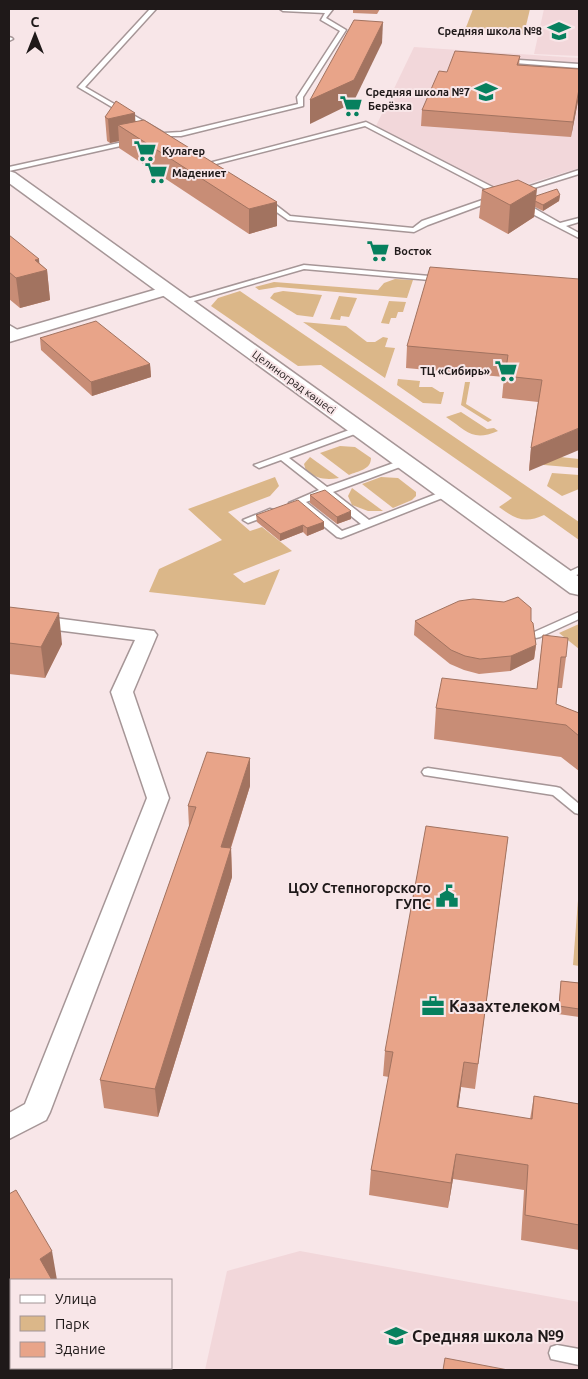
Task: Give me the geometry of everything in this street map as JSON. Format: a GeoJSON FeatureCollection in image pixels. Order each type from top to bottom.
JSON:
{"type":"FeatureCollection","features":[{"type":"Feature","properties":{"kind":"street","name":"Целиноград көшесі"},"geometry":{"type":"LineString","coordinates":[[9,176],[448,493],[574,579]]}},
{"type":"Feature","properties":{"kind":"street"},"geometry":{"type":"LineString","coordinates":[[12,333],[176,296]]}},
{"type":"Feature","properties":{"kind":"street"},"geometry":{"type":"LineString","coordinates":[[9,618],[147,635],[122,692],[158,798],[36,1112],[9,1127]]}},
{"type":"Feature","properties":{"kind":"lane"},"geometry":{"type":"LineString","coordinates":[[153,9],[81,87],[177,145]]}},
{"type":"Feature","properties":{"kind":"lane"},"geometry":{"type":"LineString","coordinates":[[283,9],[329,10]]}},
{"type":"Feature","properties":{"kind":"lane"},"geometry":{"type":"LineString","coordinates":[[9,176],[143,139],[181,134],[301,105],[300,98],[343,30],[323,19],[329,10]]}},
{"type":"Feature","properties":{"kind":"lane"},"geometry":{"type":"LineString","coordinates":[[499,61],[579,66]]}},
{"type":"Feature","properties":{"kind":"lane"},"geometry":{"type":"LineString","coordinates":[[208,164],[366,124],[579,236]]}},
{"type":"Feature","properties":{"kind":"lane"},"geometry":{"type":"LineString","coordinates":[[200,159],[215,169]]}},
{"type":"Feature","properties":{"kind":"lane"},"geometry":{"type":"LineString","coordinates":[[261,199],[288,218],[414,230],[425,223],[579,172]]}},
{"type":"Feature","properties":{"kind":"lane"},"geometry":{"type":"LineString","coordinates":[[559,226],[579,220]]}},
{"type":"Feature","properties":{"kind":"lane"},"geometry":{"type":"LineString","coordinates":[[176,296],[304,267],[453,281]]}},
{"type":"Feature","properties":{"kind":"lane"},"geometry":{"type":"LineString","coordinates":[[259,465],[360,429]]}},
{"type":"Feature","properties":{"kind":"lane"},"geometry":{"type":"LineString","coordinates":[[282,457],[368,524]]}},
{"type":"Feature","properties":{"kind":"lane"},"geometry":{"type":"LineString","coordinates":[[248,520],[405,462]]}},
{"type":"Feature","properties":{"kind":"lane"},"geometry":{"type":"LineString","coordinates":[[299,501],[341,535],[448,493]]}},
{"type":"Feature","properties":{"kind":"lane"},"geometry":{"type":"LineString","coordinates":[[536,635],[579,615]]}},
{"type":"Feature","properties":{"kind":"lane"},"geometry":{"type":"LineString","coordinates":[[428,772],[556,791],[579,810]]}},
{"type":"Feature","properties":{"kind":"lane"},"geometry":{"type":"LineString","coordinates":[[557,1353],[579,1357]]}},
{"type":"Feature","properties":{"kind":"shaded area","name":"Средняя школа №8"},"geometry":{"type":"Polygon","coordinates":[[[544,9],[579,9],[579,56],[534,54],[544,9]]]}},
{"type":"Feature","properties":{"kind":"shaded area","name":"Средняя школа №7"},"geometry":{"type":"Polygon","coordinates":[[[414,47],[579,58],[579,168],[515,188],[494,187],[376,126],[414,47]]]}},
{"type":"Feature","properties":{"kind":"shaded area","name":"Средняя школа №9"},"geometry":{"type":"Polygon","coordinates":[[[300,1251],[579,1302],[579,1370],[205,1370],[227,1271],[300,1251]]]}},
{"type":"Feature","properties":{"kind":"green space"},"geometry":{"type":"Polygon","coordinates":[[[473,9],[530,9],[524,34],[465,30],[473,9]]]}},
{"type":"Feature","properties":{"kind":"green space"},"geometry":{"type":"Polygon","coordinates":[[[395,279],[413,280],[407,298],[278,287],[259,290],[255,287],[274,282],[378,290],[384,283],[395,279]]]}},
{"type":"Feature","properties":{"kind":"green space"},"geometry":{"type":"Polygon","coordinates":[[[240,291],[579,522],[579,540],[544,515],[526,520],[510,515],[499,507],[512,498],[321,365],[298,366],[211,306],[218,298],[240,291]]]}},
{"type":"Feature","properties":{"kind":"green space"},"geometry":{"type":"Polygon","coordinates":[[[283,291],[322,295],[313,317],[297,315],[270,298],[274,293],[283,291]]]}},
{"type":"Feature","properties":{"kind":"green space"},"geometry":{"type":"Polygon","coordinates":[[[339,296],[357,298],[349,317],[341,316],[340,320],[330,319],[339,296]]]}},
{"type":"Feature","properties":{"kind":"green space"},"geometry":{"type":"Polygon","coordinates":[[[389,301],[406,302],[403,312],[398,312],[396,318],[391,318],[389,324],[381,323],[389,301]]]}},
{"type":"Feature","properties":{"kind":"green space"},"geometry":{"type":"Polygon","coordinates":[[[303,322],[346,326],[367,342],[375,342],[383,337],[388,338],[385,347],[395,348],[385,378],[303,322]]]}},
{"type":"Feature","properties":{"kind":"green space"},"geometry":{"type":"Polygon","coordinates":[[[398,379],[420,381],[419,387],[432,387],[440,392],[444,392],[441,404],[423,403],[397,385],[398,379]]]}},
{"type":"Feature","properties":{"kind":"green space"},"geometry":{"type":"Polygon","coordinates":[[[465,382],[470,382],[466,404],[492,420],[488,422],[461,405],[465,382]]]}},
{"type":"Feature","properties":{"kind":"green space"},"geometry":{"type":"Polygon","coordinates":[[[461,412],[487,429],[494,428],[498,431],[476,435],[446,417],[461,412]]]}},
{"type":"Feature","properties":{"kind":"green space"},"geometry":{"type":"Polygon","coordinates":[[[340,446],[355,447],[371,458],[369,465],[363,470],[349,475],[320,453],[340,446]]]}},
{"type":"Feature","properties":{"kind":"green space"},"geometry":{"type":"Polygon","coordinates":[[[542,455],[579,459],[579,468],[544,465],[542,455]]]}},
{"type":"Feature","properties":{"kind":"green space"},"geometry":{"type":"Polygon","coordinates":[[[310,457],[339,478],[322,478],[306,471],[304,464],[310,457]]]}},
{"type":"Feature","properties":{"kind":"green space"},"geometry":{"type":"Polygon","coordinates":[[[552,473],[579,475],[579,489],[562,496],[547,486],[552,473]]]}},
{"type":"Feature","properties":{"kind":"green space"},"geometry":{"type":"Polygon","coordinates":[[[275,477],[279,486],[270,496],[228,512],[250,531],[262,527],[292,551],[233,574],[244,583],[280,569],[265,605],[149,592],[159,569],[222,540],[188,509],[275,477]]]}},
{"type":"Feature","properties":{"kind":"green space"},"geometry":{"type":"Polygon","coordinates":[[[381,477],[398,478],[416,492],[416,496],[412,500],[393,508],[362,484],[381,477]]]}},
{"type":"Feature","properties":{"kind":"green space"},"geometry":{"type":"Polygon","coordinates":[[[352,488],[383,511],[368,511],[352,505],[348,496],[352,488]]]}},
{"type":"Feature","properties":{"kind":"green space"},"geometry":{"type":"Polygon","coordinates":[[[579,624],[579,649],[559,633],[579,624]]]}},
{"type":"Feature","properties":{"kind":"green space"},"geometry":{"type":"Polygon","coordinates":[[[579,887],[579,966],[573,965],[579,887]]]}},
{"type":"Feature","properties":{"kind":"building"},"geometry":{"type":"Polygon","coordinates":[[[354,20],[383,22],[354,80],[310,100],[354,20]]]}},
{"type":"Feature","properties":{"kind":"building"},"geometry":{"type":"Polygon","coordinates":[[[455,51],[520,56],[517,65],[579,69],[579,89],[573,122],[422,110],[439,71],[447,72],[455,51]]]}},
{"type":"Feature","properties":{"kind":"building"},"geometry":{"type":"Polygon","coordinates":[[[116,101],[135,113],[108,119],[105,117],[116,101]]]}},
{"type":"Feature","properties":{"kind":"building"},"geometry":{"type":"Polygon","coordinates":[[[144,120],[277,202],[249,209],[118,125],[144,120]]]}},
{"type":"Feature","properties":{"kind":"building"},"geometry":{"type":"Polygon","coordinates":[[[518,180],[537,189],[510,205],[482,190],[518,180]]]}},
{"type":"Feature","properties":{"kind":"building"},"geometry":{"type":"Polygon","coordinates":[[[557,189],[560,195],[543,205],[535,201],[536,196],[557,189]]]}},
{"type":"Feature","properties":{"kind":"building"},"geometry":{"type":"Polygon","coordinates":[[[9,235],[39,259],[35,260],[47,270],[16,278],[9,272],[9,235]]]}},
{"type":"Feature","properties":{"kind":"building","name":"ТЦ «Сибирь»"},"geometry":{"type":"Polygon","coordinates":[[[430,267],[579,279],[579,428],[531,448],[542,380],[505,376],[508,355],[407,346],[430,267]]]}},
{"type":"Feature","properties":{"kind":"building"},"geometry":{"type":"Polygon","coordinates":[[[96,321],[150,364],[91,382],[40,338],[96,321]]]}},
{"type":"Feature","properties":{"kind":"building"},"geometry":{"type":"Polygon","coordinates":[[[325,490],[351,511],[337,517],[310,495],[325,490]]]}},
{"type":"Feature","properties":{"kind":"building"},"geometry":{"type":"Polygon","coordinates":[[[298,500],[324,522],[307,528],[303,525],[280,534],[256,515],[298,500]]]}},
{"type":"Feature","properties":{"kind":"building"},"geometry":{"type":"Polygon","coordinates":[[[518,597],[531,608],[531,621],[533,623],[536,645],[511,656],[480,659],[465,656],[451,650],[415,621],[459,601],[473,599],[504,602],[518,597]]]}},
{"type":"Feature","properties":{"kind":"building"},"geometry":{"type":"Polygon","coordinates":[[[9,607],[59,613],[41,647],[9,643],[9,607]]]}},
{"type":"Feature","properties":{"kind":"building"},"geometry":{"type":"Polygon","coordinates":[[[543,635],[568,638],[566,657],[561,657],[556,704],[579,713],[579,736],[566,725],[436,708],[442,678],[537,689],[543,635]]]}},
{"type":"Feature","properties":{"kind":"building"},"geometry":{"type":"Polygon","coordinates":[[[207,752],[250,758],[221,847],[231,848],[155,1089],[100,1080],[196,807],[188,806],[207,752]]]}},
{"type":"Feature","properties":{"kind":"building"},"geometry":{"type":"Polygon","coordinates":[[[426,826],[508,837],[478,1064],[464,1062],[457,1107],[532,1119],[534,1096],[579,1104],[579,1225],[525,1215],[528,1165],[456,1154],[451,1183],[371,1170],[393,1052],[385,1051],[426,826]]]}},
{"type":"Feature","properties":{"kind":"building"},"geometry":{"type":"Polygon","coordinates":[[[561,981],[579,983],[579,1009],[559,1006],[561,981]]]}},
{"type":"Feature","properties":{"kind":"building"},"geometry":{"type":"Polygon","coordinates":[[[16,1190],[52,1251],[40,1259],[51,1279],[10,1279],[9,1311],[9,1194],[16,1190]]]}},
{"type":"Feature","properties":{"kind":"building"},"geometry":{"type":"Polygon","coordinates":[[[445,1358],[508,1370],[443,1370],[445,1358]]]}},
{"type":"Feature","properties":{"kind":"place","name":"Средняя школа №8"},"geometry":{"type":"Point","coordinates":[559,31]}},
{"type":"Feature","properties":{"kind":"place","name":"Средняя школа №7"},"geometry":{"type":"Point","coordinates":[486,92]}},
{"type":"Feature","properties":{"kind":"place","name":"Берёзка"},"geometry":{"type":"Point","coordinates":[351,106]}},
{"type":"Feature","properties":{"kind":"place","name":"Кулагер"},"geometry":{"type":"Point","coordinates":[145,151]}},
{"type":"Feature","properties":{"kind":"place","name":"Мадениет"},"geometry":{"type":"Point","coordinates":[156,173]}},
{"type":"Feature","properties":{"kind":"place","name":"Восток"},"geometry":{"type":"Point","coordinates":[378,251]}},
{"type":"Feature","properties":{"kind":"place","name":"ТЦ «Сибирь»"},"geometry":{"type":"Point","coordinates":[506,371]}},
{"type":"Feature","properties":{"kind":"place","name":"ЦОУ Степногорского ГУПС"},"geometry":{"type":"Point","coordinates":[447,896]}},
{"type":"Feature","properties":{"kind":"place","name":"Казахтелеком"},"geometry":{"type":"Point","coordinates":[433,1006]}},
{"type":"Feature","properties":{"kind":"place","name":"Средняя школа №9"},"geometry":{"type":"Point","coordinates":[396,1336]}}]}
